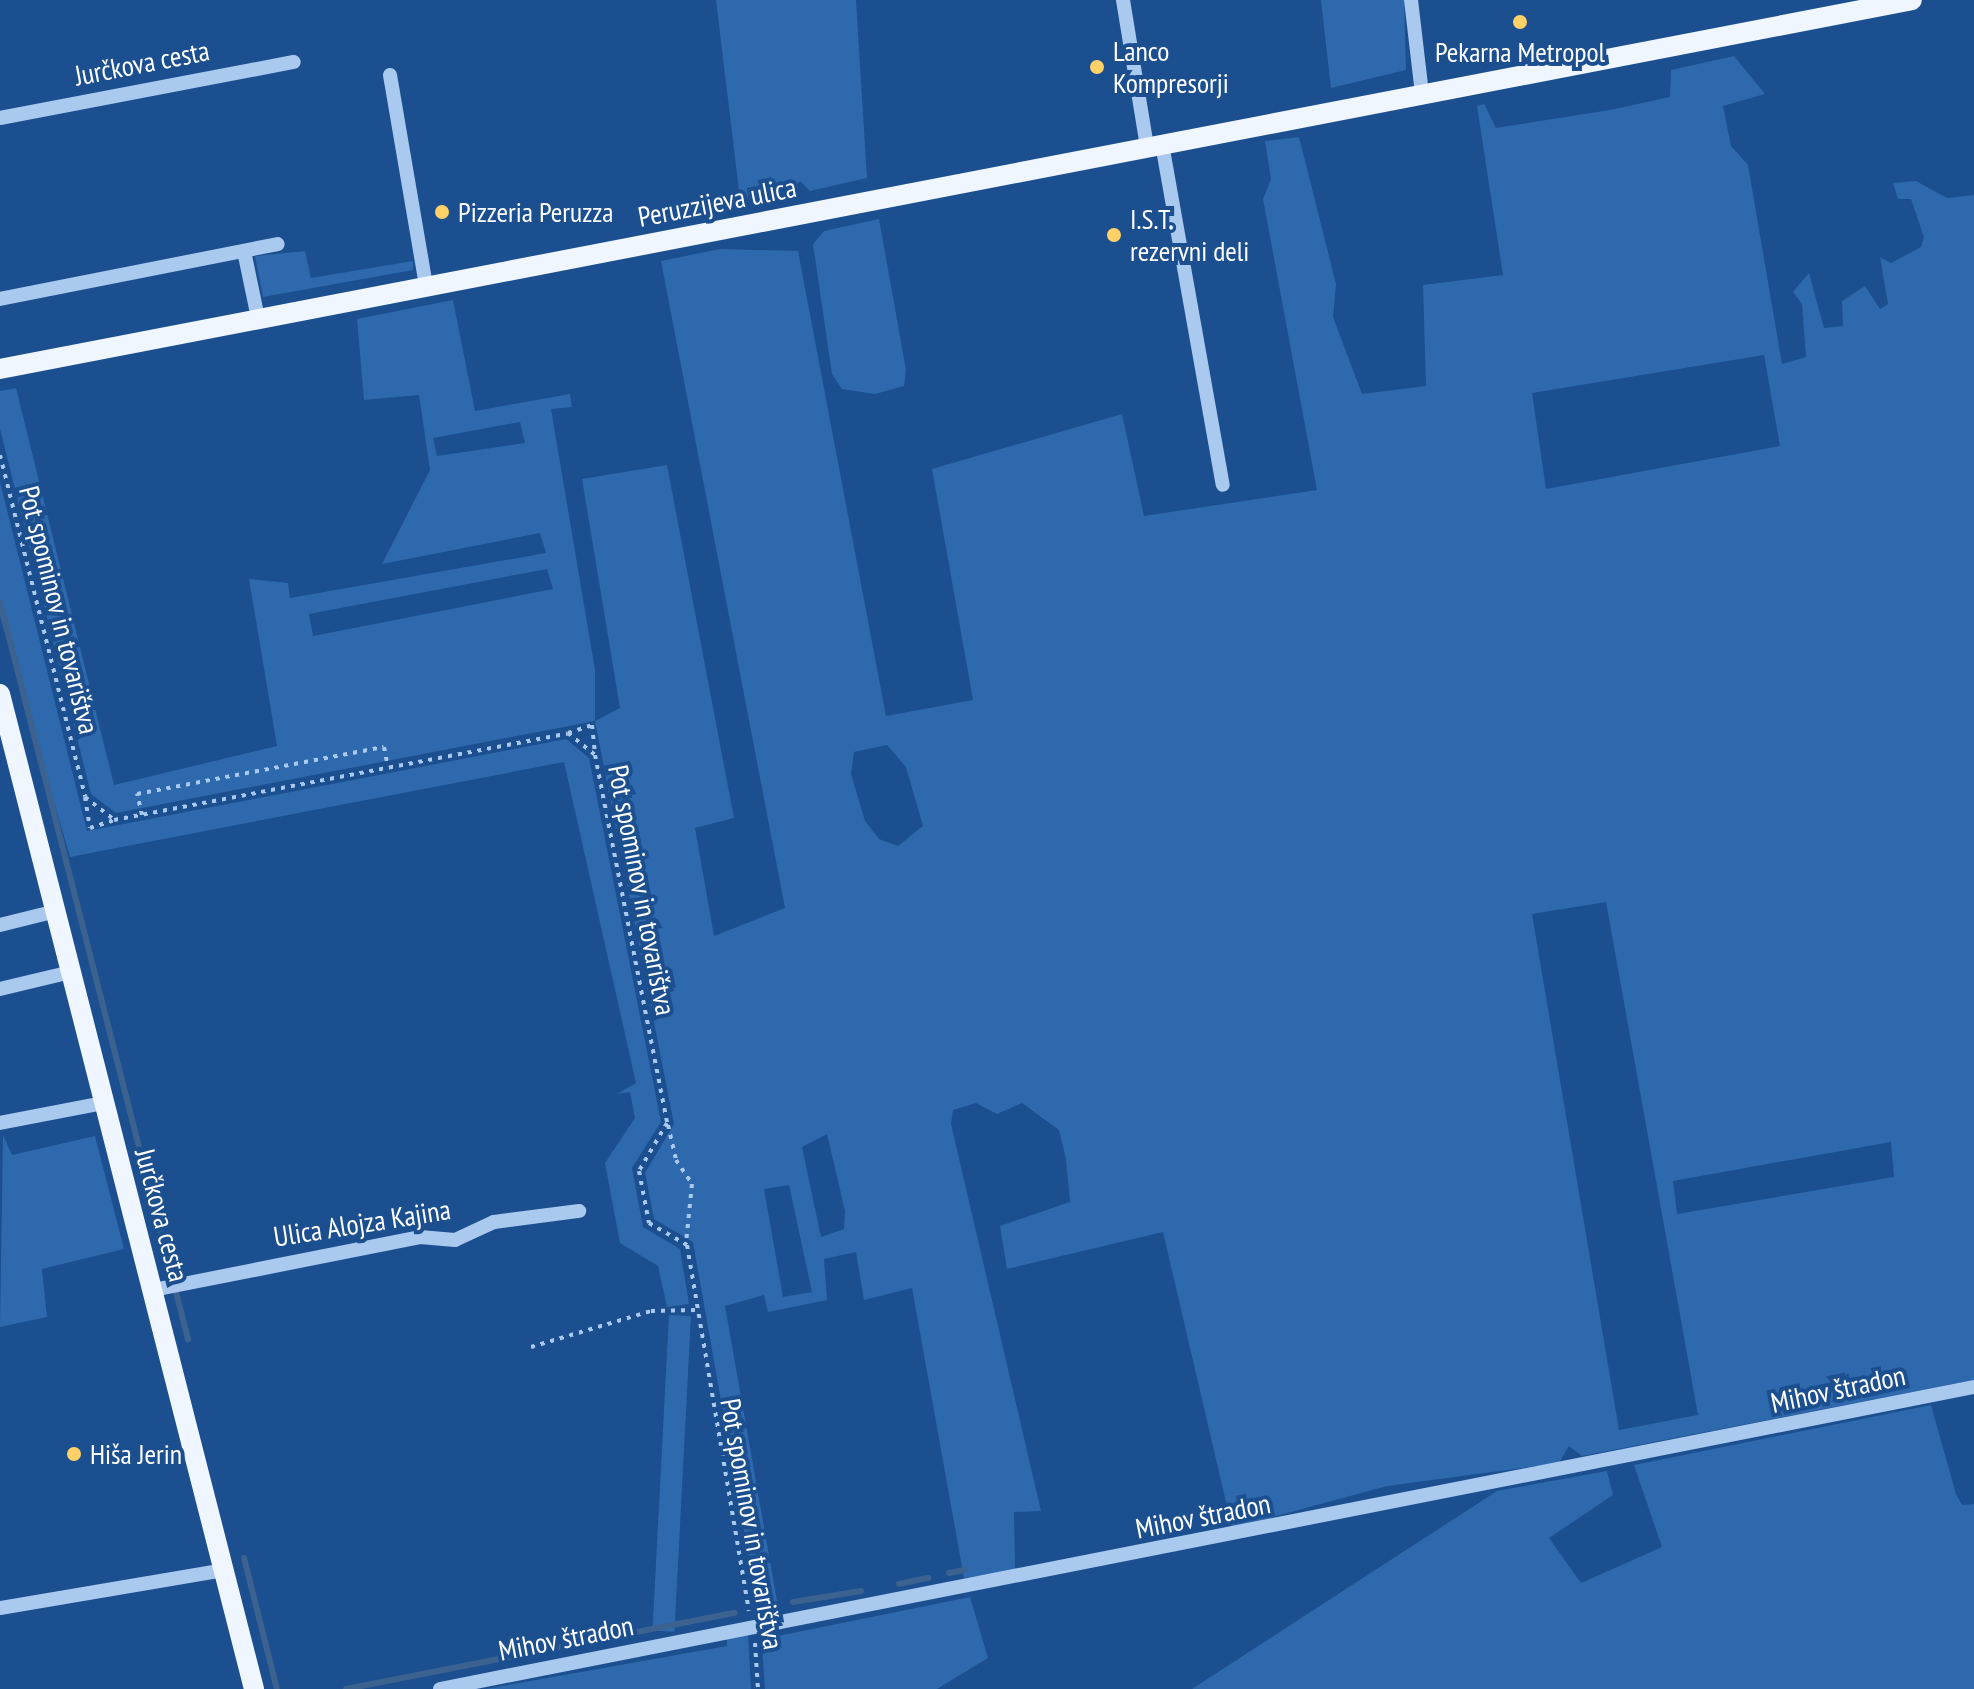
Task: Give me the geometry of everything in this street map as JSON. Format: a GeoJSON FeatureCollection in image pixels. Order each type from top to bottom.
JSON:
{"type":"FeatureCollection","features":[{"type":"Feature","properties":{"kind":"main road","name":"Peruzzijeva ulica"},"geometry":{"type":"LineString","coordinates":[[0,369],[1912,0]]}},
{"type":"Feature","properties":{"kind":"main road","name":"Jurčkova cesta"},"geometry":{"type":"LineString","coordinates":[[0,694],[8,756],[56,911],[104,1103],[160,1288],[254,1689]]}},
{"type":"Feature","properties":{"kind":"street"},"geometry":{"type":"LineString","coordinates":[[1123,0],[1223,485]]}},
{"type":"Feature","properties":{"kind":"street"},"geometry":{"type":"LineString","coordinates":[[1411,0],[1422,94]]}},
{"type":"Feature","properties":{"kind":"street","name":"Jurčkova cesta"},"geometry":{"type":"LineString","coordinates":[[0,118],[294,62]]}},
{"type":"Feature","properties":{"kind":"street"},"geometry":{"type":"LineString","coordinates":[[390,75],[426,286]]}},
{"type":"Feature","properties":{"kind":"street"},"geometry":{"type":"LineString","coordinates":[[0,299],[278,244]]}},
{"type":"Feature","properties":{"kind":"street"},"geometry":{"type":"LineString","coordinates":[[244,251],[258,318]]}},
{"type":"Feature","properties":{"kind":"street"},"geometry":{"type":"LineString","coordinates":[[0,925],[56,911]]}},
{"type":"Feature","properties":{"kind":"street"},"geometry":{"type":"LineString","coordinates":[[0,989],[71,972]]}},
{"type":"Feature","properties":{"kind":"street"},"geometry":{"type":"LineString","coordinates":[[0,1123],[104,1103]]}},
{"type":"Feature","properties":{"kind":"street","name":"Ulica Alojza Kajina"},"geometry":{"type":"LineString","coordinates":[[160,1288],[420,1237],[455,1240],[494,1222],[579,1211]]}},
{"type":"Feature","properties":{"kind":"street","name":"Mihov štradon"},"geometry":{"type":"LineString","coordinates":[[440,1689],[1974,1387]]}},
{"type":"Feature","properties":{"kind":"street"},"geometry":{"type":"LineString","coordinates":[[0,1608],[224,1570]]}},
{"type":"Feature","properties":{"kind":"path","name":"Pot spominov in tovarištva"},"geometry":{"type":"LineString","coordinates":[[0,455],[85,797],[90,828],[114,820]]}},
{"type":"Feature","properties":{"kind":"path"},"geometry":{"type":"LineString","coordinates":[[85,797],[114,820],[568,733],[592,725],[595,755]]}},
{"type":"Feature","properties":{"kind":"path","name":"Pot spominov in tovarištva"},"geometry":{"type":"LineString","coordinates":[[568,733],[595,755],[667,1123],[676,1160],[692,1184],[687,1245],[753,1627],[758,1689]]}},
{"type":"Feature","properties":{"kind":"path"},"geometry":{"type":"LineString","coordinates":[[142,815],[137,794],[150,791],[384,747],[388,767]]}},
{"type":"Feature","properties":{"kind":"path"},"geometry":{"type":"LineString","coordinates":[[667,1123],[639,1171],[649,1223],[687,1245]]}},
{"type":"Feature","properties":{"kind":"path"},"geometry":{"type":"LineString","coordinates":[[531,1347],[651,1311],[696,1310]]}},
{"type":"Feature","properties":{"kind":"shaded area"},"geometry":{"type":"Polygon","coordinates":[[[716,0],[856,0],[867,178],[810,191],[800,181],[790,192],[740,199],[716,0]]]}},
{"type":"Feature","properties":{"kind":"shaded area"},"geometry":{"type":"Polygon","coordinates":[[[1321,0],[1404,0],[1406,70],[1331,88],[1321,0]]]}},
{"type":"Feature","properties":{"kind":"shaded area"},"geometry":{"type":"Polygon","coordinates":[[[1734,56],[1765,94],[1723,106],[1731,146],[1748,165],[1782,364],[1806,357],[1802,304],[1793,292],[1809,273],[1824,328],[1843,326],[1842,301],[1865,286],[1880,309],[1888,304],[1880,257],[1891,263],[1921,247],[1924,237],[1911,199],[1898,199],[1893,183],[1916,181],[1947,198],[1974,195],[1974,1380],[1582,1456],[1569,1446],[1559,1463],[1387,1486],[1232,1528],[1163,1232],[1007,1269],[1000,1226],[1070,1202],[1066,1159],[1059,1130],[1022,1103],[997,1114],[976,1103],[953,1110],[951,1124],[1041,1511],[1014,1512],[1015,1571],[964,1578],[912,1288],[864,1300],[856,1252],[824,1259],[827,1300],[768,1312],[764,1295],[725,1306],[777,1601],[772,1616],[759,1616],[693,1242],[654,1219],[645,1173],[674,1124],[595,721],[620,708],[582,479],[667,465],[734,818],[695,828],[714,936],[785,908],[661,261],[720,249],[798,251],[886,716],[973,700],[932,469],[1122,414],[1144,516],[1317,490],[1263,199],[1271,179],[1265,141],[1299,137],[1336,284],[1333,317],[1362,394],[1426,386],[1423,285],[1503,275],[1477,106],[1484,104],[1496,128],[1610,110],[1670,97],[1671,70],[1734,56]],[[1764,355],[1532,393],[1546,489],[1780,446],[1764,355]],[[887,745],[854,752],[851,774],[865,821],[879,839],[898,846],[923,826],[906,767],[887,745]],[[1606,902],[1532,914],[1619,1430],[1698,1415],[1606,902]],[[827,1134],[802,1147],[821,1237],[844,1229],[845,1211],[827,1134]],[[1891,1142],[1673,1181],[1677,1214],[1894,1177],[1891,1142]],[[789,1185],[764,1189],[783,1297],[812,1292],[789,1185]]]}},
{"type":"Feature","properties":{"kind":"shaded area"},"geometry":{"type":"Polygon","coordinates":[[[879,219],[906,370],[904,386],[875,394],[842,389],[832,374],[813,244],[824,231],[879,219]]]}},
{"type":"Feature","properties":{"kind":"shaded area"},"geometry":{"type":"Polygon","coordinates":[[[305,251],[311,278],[413,261],[413,270],[263,297],[255,256],[305,251]]]}},
{"type":"Feature","properties":{"kind":"shaded area"},"geometry":{"type":"Polygon","coordinates":[[[453,300],[475,411],[570,394],[572,407],[551,409],[595,670],[595,721],[116,813],[91,794],[0,429],[0,391],[16,388],[114,785],[277,746],[249,579],[288,583],[290,598],[546,553],[540,533],[382,564],[430,470],[419,395],[364,400],[357,319],[453,300]],[[520,422],[433,438],[437,456],[525,443],[520,422]],[[547,569],[309,614],[313,636],[553,589],[547,569]]]}},
{"type":"Feature","properties":{"kind":"shaded area"},"geometry":{"type":"Polygon","coordinates":[[[0,482],[87,831],[566,739],[589,758],[661,1122],[632,1168],[643,1227],[680,1249],[689,1304],[667,1307],[658,1266],[620,1243],[605,1163],[635,1118],[630,1092],[617,1094],[636,1083],[564,762],[70,857],[0,616],[0,482]]]}},
{"type":"Feature","properties":{"kind":"shaded area"},"geometry":{"type":"Polygon","coordinates":[[[3,1135],[12,1155],[95,1136],[124,1249],[42,1269],[47,1317],[0,1327],[3,1135]]]}},
{"type":"Feature","properties":{"kind":"shaded area"},"geometry":{"type":"Polygon","coordinates":[[[669,1315],[691,1316],[674,1632],[652,1631],[669,1315]]]}},
{"type":"Feature","properties":{"kind":"shaded area"},"geometry":{"type":"Polygon","coordinates":[[[1931,1405],[1956,1494],[1962,1505],[1974,1504],[1974,1689],[1192,1689],[1497,1491],[1607,1471],[1613,1495],[1549,1538],[1581,1583],[1662,1547],[1634,1465],[1931,1405]]]}},
{"type":"Feature","properties":{"kind":"shaded area"},"geometry":{"type":"Polygon","coordinates":[[[970,1597],[988,1658],[937,1689],[765,1689],[761,1632],[776,1629],[778,1636],[970,1597]]]}},
{"type":"Feature","properties":{"kind":"shaded area"},"geometry":{"type":"Polygon","coordinates":[[[748,1635],[751,1689],[486,1689],[727,1646],[727,1638],[748,1635]]]}},
{"type":"Feature","properties":{"kind":"waterway"},"geometry":{"type":"LineString","coordinates":[[0,602],[188,1339]]}},
{"type":"Feature","properties":{"kind":"waterway"},"geometry":{"type":"LineString","coordinates":[[244,1558],[277,1689]]}},
{"type":"Feature","properties":{"kind":"waterway"},"geometry":{"type":"LineString","coordinates":[[949,1573],[965,1570]]}},
{"type":"Feature","properties":{"kind":"waterway"},"geometry":{"type":"LineString","coordinates":[[899,1584],[928,1578]]}},
{"type":"Feature","properties":{"kind":"waterway"},"geometry":{"type":"LineString","coordinates":[[793,1602],[861,1591]]}},
{"type":"Feature","properties":{"kind":"waterway"},"geometry":{"type":"LineString","coordinates":[[761,1608],[776,1605]]}},
{"type":"Feature","properties":{"kind":"waterway"},"geometry":{"type":"LineString","coordinates":[[346,1689],[735,1613]]}},
{"type":"Feature","properties":{"kind":"place","name":"Pekarna Metropol"},"geometry":{"type":"Point","coordinates":[1520,22]}},
{"type":"Feature","properties":{"kind":"place","name":"Lanco Kompresorji"},"geometry":{"type":"Point","coordinates":[1097,67]}},
{"type":"Feature","properties":{"kind":"place","name":"Pizzeria Peruzza"},"geometry":{"type":"Point","coordinates":[442,212]}},
{"type":"Feature","properties":{"kind":"place","name":"I.S.T. rezervni deli"},"geometry":{"type":"Point","coordinates":[1114,235]}},
{"type":"Feature","properties":{"kind":"place","name":"Hiša Jerin"},"geometry":{"type":"Point","coordinates":[74,1454]}}]}
